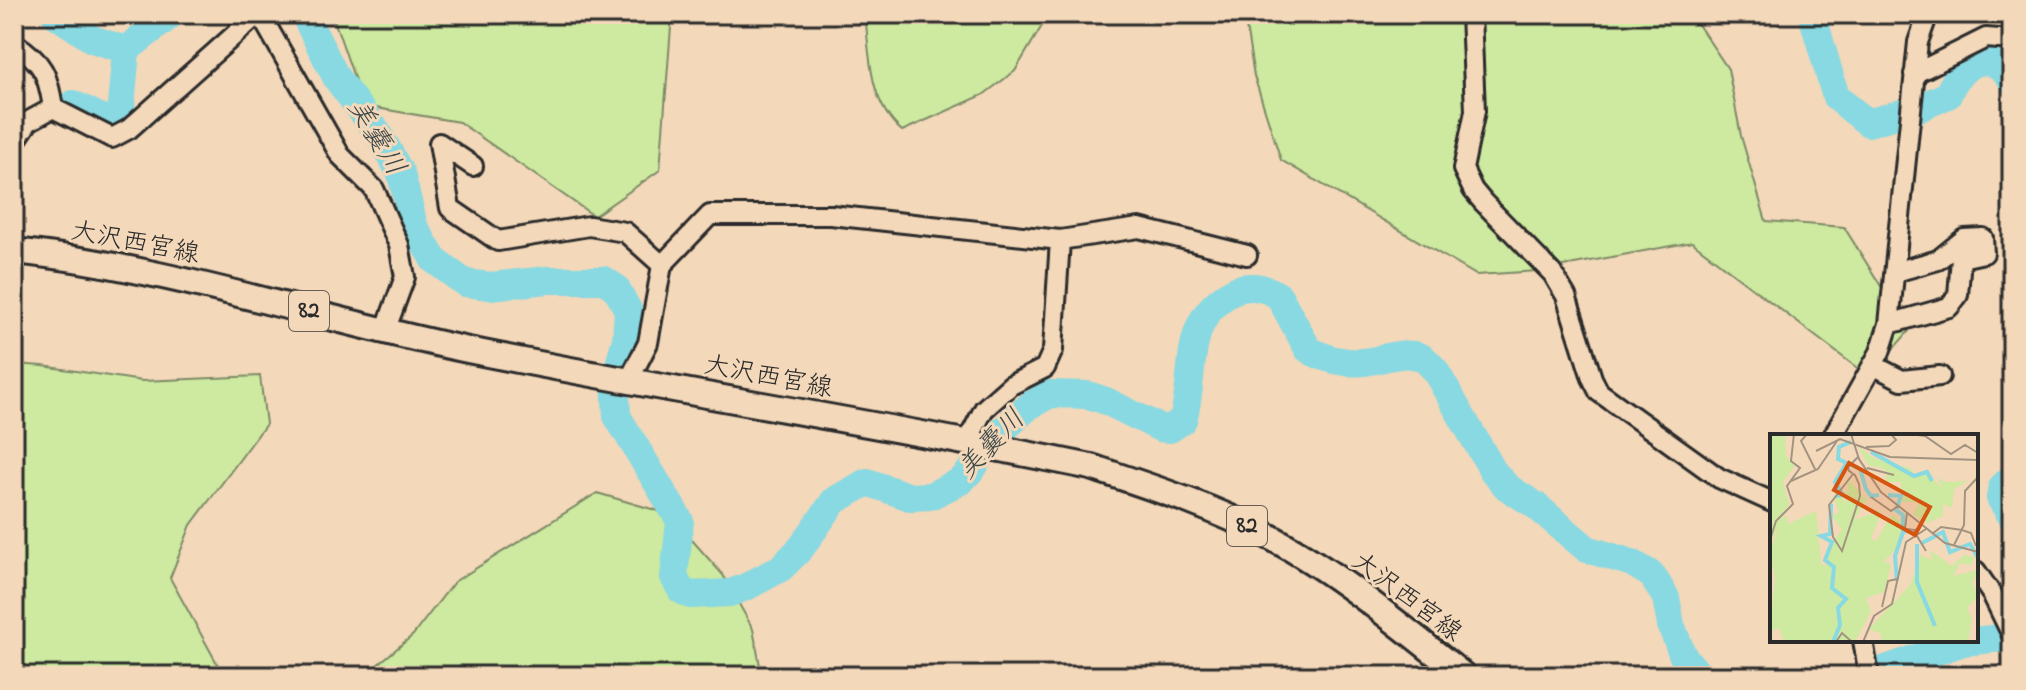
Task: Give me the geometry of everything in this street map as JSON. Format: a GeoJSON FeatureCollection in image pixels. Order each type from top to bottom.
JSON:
{"type":"FeatureCollection","features":[{"type":"Feature","properties":{"kind":"main road","name":"大沢西宮線"},"geometry":{"type":"LineString","coordinates":[[14,251],[70,259],[223,290],[385,331],[619,378],[1091,467],[1187,498],[1275,540],[1351,590],[1464,676]]}},
{"type":"Feature","properties":{"kind":"street"},"geometry":{"type":"LineString","coordinates":[[53,108],[112,138],[129,129],[259,14],[340,155],[374,189],[399,245],[405,277],[385,331]]}},
{"type":"Feature","properties":{"kind":"street"},"geometry":{"type":"LineString","coordinates":[[1471,14],[1475,111],[1463,169],[1473,190],[1553,274],[1566,296],[1599,392],[1719,478],[1770,501]]}},
{"type":"Feature","properties":{"kind":"street"},"geometry":{"type":"LineString","coordinates":[[1834,434],[1873,365],[1889,324],[1918,42],[1928,14]]}},
{"type":"Feature","properties":{"kind":"street"},"geometry":{"type":"LineString","coordinates":[[1914,74],[1986,38],[2012,40]]}},
{"type":"Feature","properties":{"kind":"street"},"geometry":{"type":"LineString","coordinates":[[14,43],[28,52],[48,77],[53,108]]}},
{"type":"Feature","properties":{"kind":"street"},"geometry":{"type":"LineString","coordinates":[[14,143],[29,121],[53,108]]}},
{"type":"Feature","properties":{"kind":"street"},"geometry":{"type":"LineString","coordinates":[[473,166],[439,143],[450,208],[498,241],[589,226],[625,232],[662,265]]}},
{"type":"Feature","properties":{"kind":"street"},"geometry":{"type":"LineString","coordinates":[[619,378],[648,343],[662,265],[710,215],[831,215],[1060,240],[1139,228],[1247,255]]}},
{"type":"Feature","properties":{"kind":"street"},"geometry":{"type":"LineString","coordinates":[[1889,324],[1949,307],[1958,295],[1961,258],[1984,253],[1983,238],[1964,239],[1938,260],[1895,272]]}},
{"type":"Feature","properties":{"kind":"street"},"geometry":{"type":"LineString","coordinates":[[969,444],[984,409],[1011,385],[1045,368],[1053,350],[1060,240]]}},
{"type":"Feature","properties":{"kind":"street"},"geometry":{"type":"LineString","coordinates":[[1873,365],[1902,380],[1940,376]]}},
{"type":"Feature","properties":{"kind":"street"},"geometry":{"type":"LineString","coordinates":[[1978,574],[2012,635]]}},
{"type":"Feature","properties":{"kind":"street"},"geometry":{"type":"LineString","coordinates":[[1863,642],[1869,676]]}},
{"type":"Feature","properties":{"kind":"green space"},"geometry":{"type":"Polygon","coordinates":[[[332,14],[672,14],[660,170],[594,216],[459,122],[364,106],[332,14]]]}},
{"type":"Feature","properties":{"kind":"green space"},"geometry":{"type":"Polygon","coordinates":[[[865,14],[1049,14],[1015,71],[983,95],[902,131],[891,119],[877,92],[865,14]]]}},
{"type":"Feature","properties":{"kind":"green space"},"geometry":{"type":"Polygon","coordinates":[[[1244,14],[1691,14],[1728,69],[1741,136],[1766,221],[1844,227],[1909,331],[1869,377],[1692,242],[1537,271],[1476,275],[1281,160],[1254,76],[1244,14]]]}},
{"type":"Feature","properties":{"kind":"green space"},"geometry":{"type":"Polygon","coordinates":[[[14,364],[142,381],[260,376],[266,424],[191,525],[170,578],[224,676],[14,676],[14,364]]]}},
{"type":"Feature","properties":{"kind":"green space"},"geometry":{"type":"Polygon","coordinates":[[[597,493],[669,514],[723,575],[753,629],[761,671],[757,676],[364,676],[413,635],[454,582],[597,493]]]}},
{"type":"Feature","properties":{"kind":"waterway","name":"美嚢川"},"geometry":{"type":"LineString","coordinates":[[55,14],[92,39],[126,50],[172,14]]}},
{"type":"Feature","properties":{"kind":"waterway","name":"美嚢川"},"geometry":{"type":"LineString","coordinates":[[304,14],[337,79],[379,134],[401,174],[414,226],[434,260],[465,283],[490,286],[548,280],[604,280],[616,288],[628,310],[626,339],[615,380],[617,416],[680,521],[674,577],[681,590],[690,595],[730,593],[781,568],[801,548],[834,501],[867,482],[910,497],[930,496],[961,481],[974,467],[983,448],[1029,406],[1050,394],[1088,395],[1160,428],[1170,429],[1183,420],[1194,348],[1205,317],[1232,292],[1256,287],[1279,296],[1308,349],[1321,356],[1350,362],[1406,355],[1425,359],[1435,370],[1493,471],[1507,487],[1535,505],[1587,549],[1632,563],[1652,575],[1666,598],[1671,625],[1683,656],[1700,676]]}},
{"type":"Feature","properties":{"kind":"waterway"},"geometry":{"type":"LineString","coordinates":[[1812,14],[1836,97],[1868,123],[1919,108],[1948,95],[1960,74],[1976,63],[1985,61],[1994,64],[2012,80]]}},
{"type":"Feature","properties":{"kind":"waterway"},"geometry":{"type":"LineString","coordinates":[[73,104],[110,122],[120,118],[126,50]]}},
{"type":"Feature","properties":{"kind":"waterway"},"geometry":{"type":"LineString","coordinates":[[2012,478],[2002,486],[2000,498],[2012,517]]}},
{"type":"Feature","properties":{"kind":"waterway","name":"美嚢川"},"geometry":{"type":"LineString","coordinates":[[1978,640],[2012,637]]}},
{"type":"Feature","properties":{"kind":"waterway","name":"美嚢川"},"geometry":{"type":"LineString","coordinates":[[1866,676],[1963,642]]}}]}
